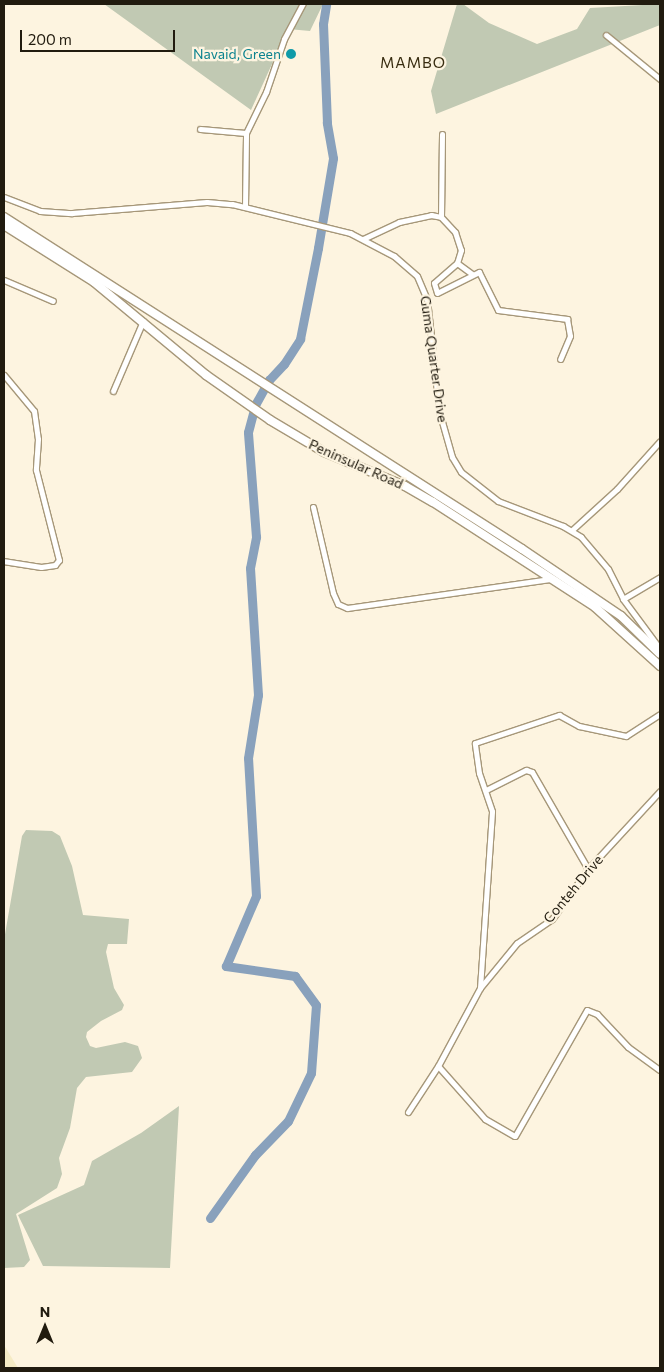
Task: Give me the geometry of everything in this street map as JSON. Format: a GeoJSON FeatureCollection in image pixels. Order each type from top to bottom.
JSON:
{"type":"FeatureCollection","features":[{"type":"Feature","properties":{"kind":"main road","name":"Peninsular Road"},"geometry":{"type":"LineString","coordinates":[[4,217],[595,598],[620,616],[660,654]]}},
{"type":"Feature","properties":{"kind":"main road","name":"Peninsular Road"},"geometry":{"type":"LineString","coordinates":[[4,225],[94,282],[144,321],[176,351],[270,420],[324,452],[405,486],[552,578],[619,625],[660,665]]}},
{"type":"Feature","properties":{"kind":"street"},"geometry":{"type":"LineString","coordinates":[[4,197],[27,208],[56,213],[207,202],[244,207],[246,133],[266,92],[284,39],[303,4]]}},
{"type":"Feature","properties":{"kind":"street"},"geometry":{"type":"LineString","coordinates":[[606,35],[660,79]]}},
{"type":"Feature","properties":{"kind":"street"},"geometry":{"type":"LineString","coordinates":[[200,129],[246,133]]}},
{"type":"Feature","properties":{"kind":"street"},"geometry":{"type":"LineString","coordinates":[[441,217],[442,134]]}},
{"type":"Feature","properties":{"kind":"street","name":"Guma Quarter Drive"},"geometry":{"type":"LineString","coordinates":[[244,207],[334,228],[363,239],[412,271],[425,291],[439,411],[452,457],[461,472],[498,502],[572,530],[590,546],[608,569],[623,599],[659,646]]}},
{"type":"Feature","properties":{"kind":"street"},"geometry":{"type":"LineString","coordinates":[[363,239],[399,222],[431,214],[441,217],[460,242],[458,263],[434,283],[437,293],[472,274],[481,274],[494,308],[567,319],[570,336],[560,359]]}},
{"type":"Feature","properties":{"kind":"street"},"geometry":{"type":"LineString","coordinates":[[458,263],[472,274]]}},
{"type":"Feature","properties":{"kind":"street"},"geometry":{"type":"LineString","coordinates":[[4,280],[52,301]]}},
{"type":"Feature","properties":{"kind":"street"},"geometry":{"type":"LineString","coordinates":[[114,391],[144,321]]}},
{"type":"Feature","properties":{"kind":"street"},"geometry":{"type":"LineString","coordinates":[[4,375],[34,411],[38,439],[36,470],[59,560],[55,565],[41,566],[4,560]]}},
{"type":"Feature","properties":{"kind":"street"},"geometry":{"type":"LineString","coordinates":[[572,530],[617,489],[660,441]]}},
{"type":"Feature","properties":{"kind":"street"},"geometry":{"type":"LineString","coordinates":[[313,507],[334,593],[338,604],[347,608],[552,578]]}},
{"type":"Feature","properties":{"kind":"street"},"geometry":{"type":"LineString","coordinates":[[623,599],[660,576]]}},
{"type":"Feature","properties":{"kind":"street"},"geometry":{"type":"LineString","coordinates":[[480,988],[493,826],[491,800],[486,790],[474,747],[479,740],[559,715],[579,726],[626,736],[660,714]]}},
{"type":"Feature","properties":{"kind":"street"},"geometry":{"type":"LineString","coordinates":[[486,790],[526,770],[532,772],[588,869]]}},
{"type":"Feature","properties":{"kind":"street","name":"Conteh Drive"},"geometry":{"type":"LineString","coordinates":[[408,1112],[438,1066],[480,988],[517,944],[552,918],[588,869],[660,791]]}},
{"type":"Feature","properties":{"kind":"street"},"geometry":{"type":"LineString","coordinates":[[438,1066],[485,1119],[515,1136],[587,1010],[597,1014],[628,1047],[660,1070]]}},
{"type":"Feature","properties":{"kind":"green space"},"geometry":{"type":"Polygon","coordinates":[[[104,4],[323,4],[310,31],[288,29],[251,110],[104,4]]]}},
{"type":"Feature","properties":{"kind":"green space"},"geometry":{"type":"Polygon","coordinates":[[[457,4],[463,4],[489,23],[537,44],[577,29],[590,8],[660,4],[660,25],[436,114],[431,91],[457,4]]]}},
{"type":"Feature","properties":{"kind":"green space"},"geometry":{"type":"Polygon","coordinates":[[[26,830],[52,831],[60,836],[72,866],[83,915],[129,919],[127,944],[108,944],[106,952],[114,988],[124,1005],[122,1010],[101,1021],[87,1032],[86,1037],[90,1046],[96,1048],[125,1042],[138,1046],[142,1058],[132,1072],[86,1077],[77,1088],[70,1128],[59,1158],[62,1174],[57,1188],[16,1214],[30,1260],[24,1267],[4,1268],[4,940],[22,836],[26,830]]]}},
{"type":"Feature","properties":{"kind":"green space"},"geometry":{"type":"Polygon","coordinates":[[[179,1106],[170,1268],[43,1266],[18,1215],[84,1185],[92,1161],[141,1133],[179,1106]]]}},
{"type":"Feature","properties":{"kind":"sand"},"geometry":{"type":"Polygon","coordinates":[[[4,1345],[18,1368],[4,1368],[4,1345]]]}},
{"type":"Feature","properties":{"kind":"waterway"},"geometry":{"type":"LineString","coordinates":[[210,1218],[255,1155],[288,1121],[311,1073],[316,1005],[295,976],[226,966],[256,896],[248,758],[258,695],[250,568],[256,537],[248,432],[255,405],[269,380],[284,364],[300,339],[318,248],[333,158],[327,123],[323,24],[326,4]]}},
{"type":"Feature","properties":{"kind":"place","name":"Navaid, Green"},"geometry":{"type":"Point","coordinates":[291,54]}},
{"type":"Feature","properties":{"kind":"district","name":"MAMBO"},"geometry":{"type":"Point","coordinates":[413,63]}}]}
